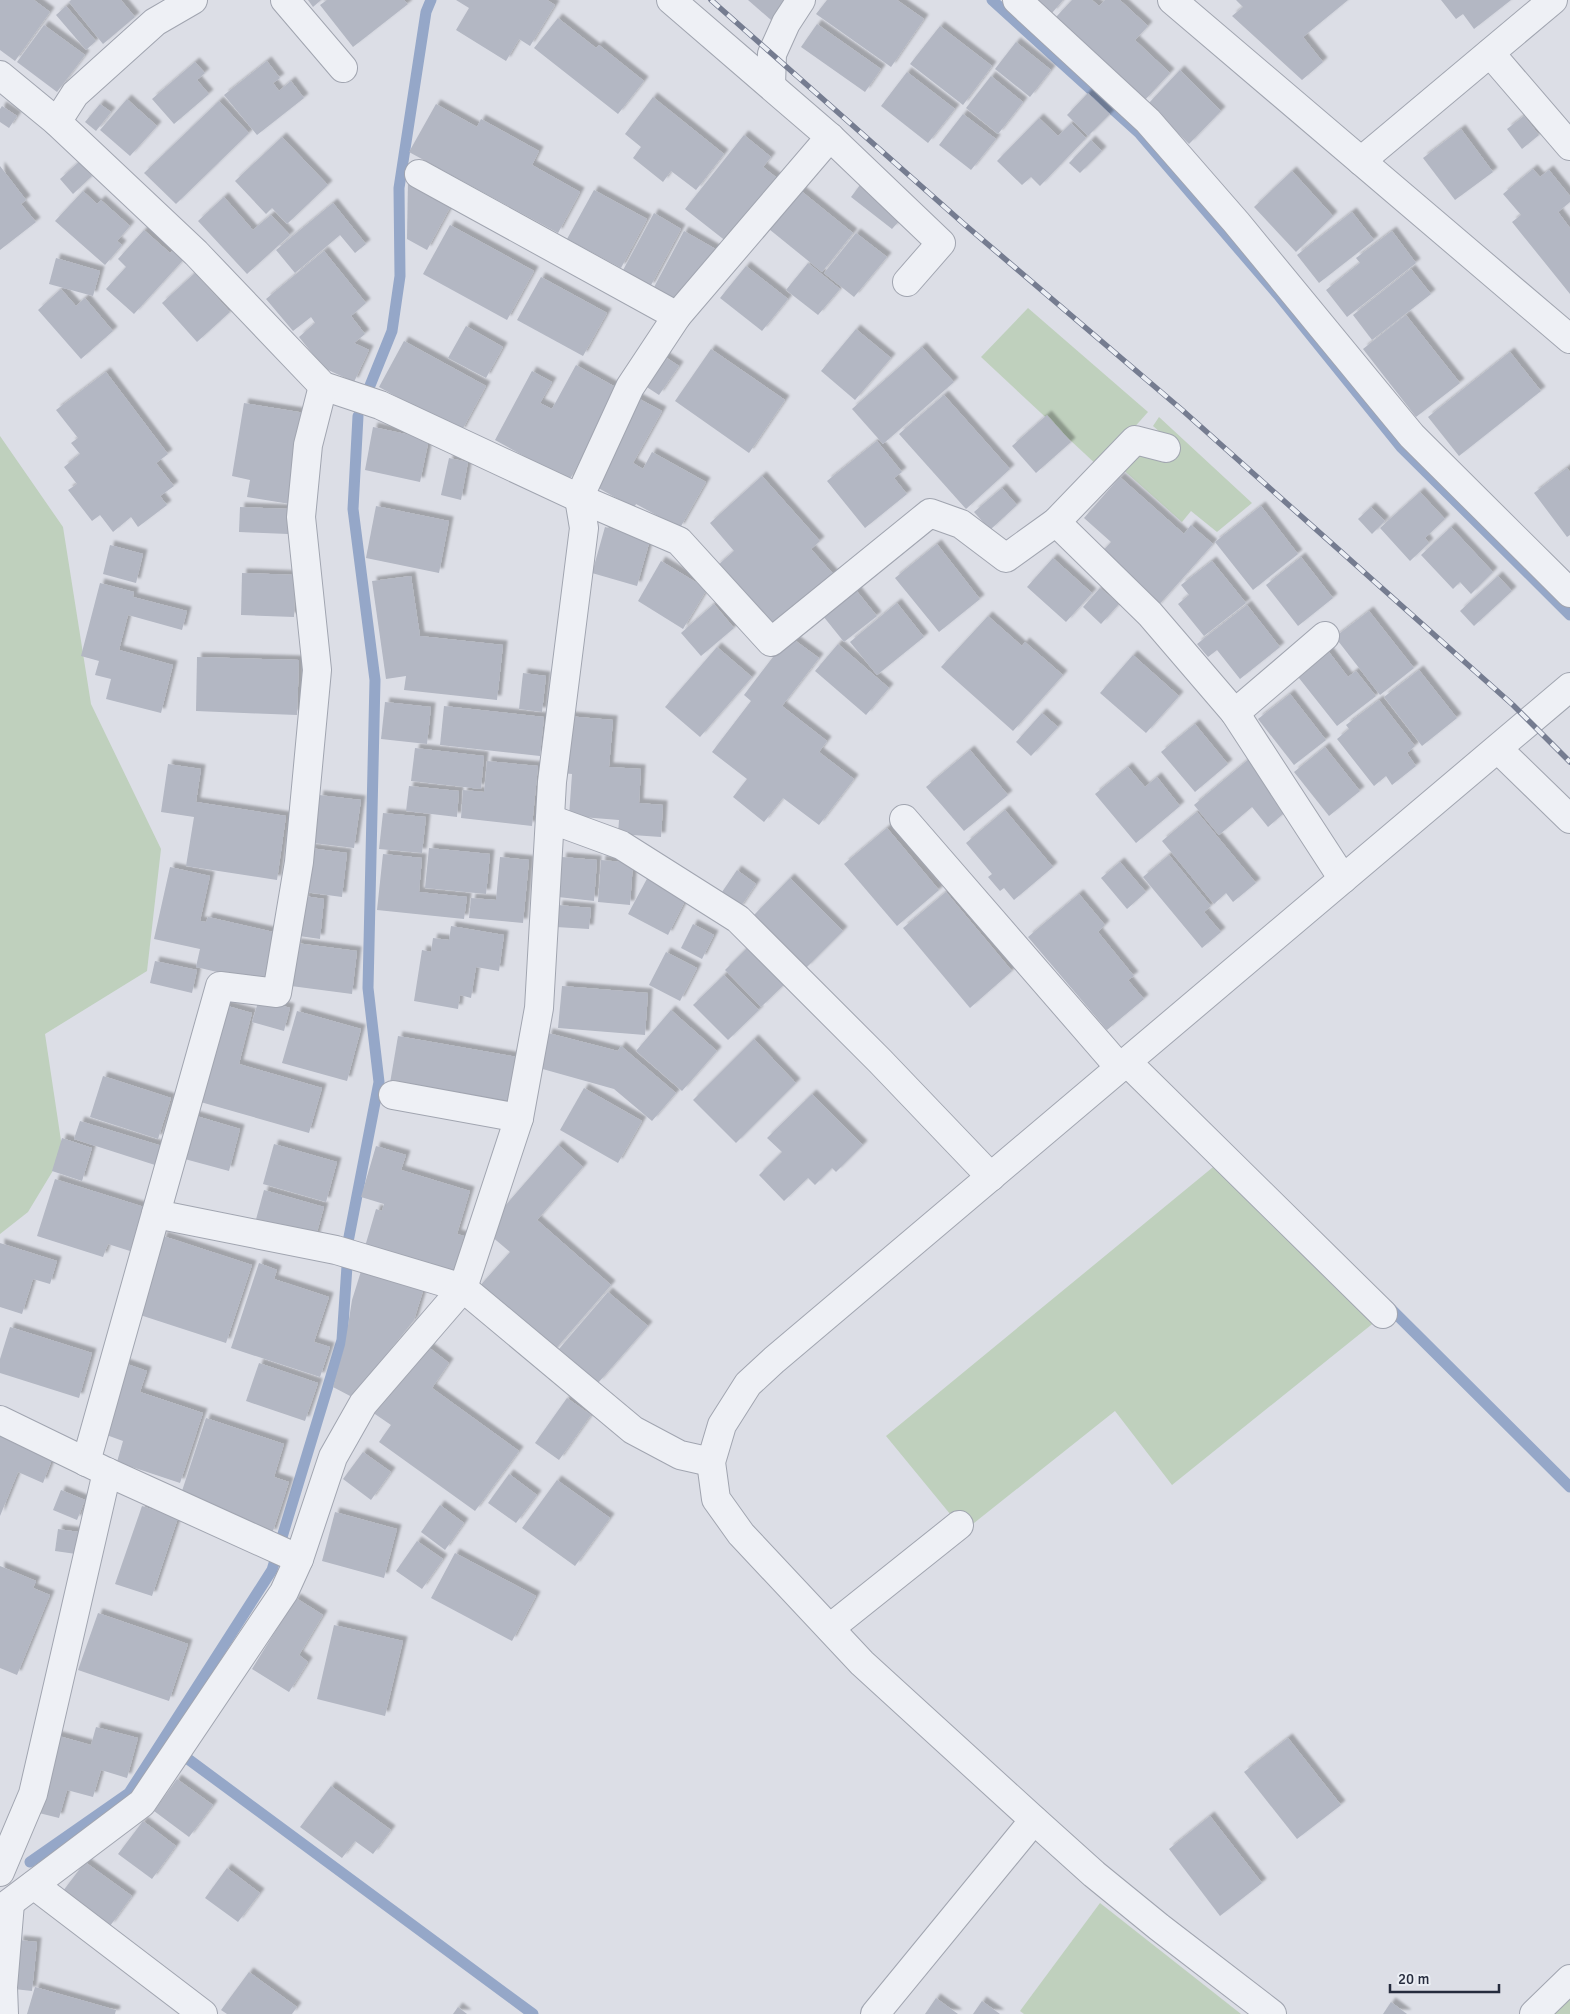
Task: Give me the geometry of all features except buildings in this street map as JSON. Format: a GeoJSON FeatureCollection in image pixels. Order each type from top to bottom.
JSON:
{"type":"FeatureCollection","features":[{"type":"Feature","properties":{"kind":"street"},"geometry":{"type":"LineString","coordinates":[[285,0],[342,68]]}},
{"type":"Feature","properties":{"kind":"street"},"geometry":{"type":"LineString","coordinates":[[671,0],[830,137],[941,243],[907,282]]}},
{"type":"Feature","properties":{"kind":"street"},"geometry":{"type":"LineString","coordinates":[[771,85],[772,54],[786,22],[801,0]]}},
{"type":"Feature","properties":{"kind":"street"},"geometry":{"type":"LineString","coordinates":[[1016,0],[1148,121],[1236,222],[1412,436],[1570,593]]}},
{"type":"Feature","properties":{"kind":"street"},"geometry":{"type":"LineString","coordinates":[[1172,0],[1570,339]]}},
{"type":"Feature","properties":{"kind":"street"},"geometry":{"type":"LineString","coordinates":[[1361,161],[1553,0]]}},
{"type":"Feature","properties":{"kind":"street"},"geometry":{"type":"LineString","coordinates":[[57,122],[75,94],[155,22],[178,4]]}},
{"type":"Feature","properties":{"kind":"street"},"geometry":{"type":"LineString","coordinates":[[1490,53],[1570,146]]}},
{"type":"Feature","properties":{"kind":"street"},"geometry":{"type":"LineString","coordinates":[[0,75],[57,122],[196,253],[323,386],[380,405],[579,498],[679,540],[771,642],[930,513],[961,524],[1006,558],[1056,522],[1134,440],[1166,448]]}},
{"type":"Feature","properties":{"kind":"street"},"geometry":{"type":"LineString","coordinates":[[4,2014],[5,1907],[142,1803],[284,1592],[287,1553],[333,1457],[363,1404],[463,1288],[519,1118],[539,1008],[552,782],[584,528],[579,498],[630,387],[677,316],[830,137]]}},
{"type":"Feature","properties":{"kind":"street"},"geometry":{"type":"LineString","coordinates":[[419,174],[677,316]]}},
{"type":"Feature","properties":{"kind":"street"},"geometry":{"type":"LineString","coordinates":[[0,1872],[33,1794],[97,1467],[156,1214],[220,986],[277,993],[299,862],[317,670],[301,517],[308,445],[323,386]]}},
{"type":"Feature","properties":{"kind":"street"},"geometry":{"type":"LineString","coordinates":[[1056,522],[1150,614],[1235,713],[1343,879]]}},
{"type":"Feature","properties":{"kind":"street"},"geometry":{"type":"LineString","coordinates":[[1235,713],[1325,636]]}},
{"type":"Feature","properties":{"kind":"street"},"geometry":{"type":"LineString","coordinates":[[1272,2014],[1159,1928],[1094,1874],[862,1663],[736,1527],[716,1499],[711,1462],[722,1425],[748,1384],[774,1360],[1343,879],[1569,691]]}},
{"type":"Feature","properties":{"kind":"street"},"geometry":{"type":"LineString","coordinates":[[1498,749],[1570,819]]}},
{"type":"Feature","properties":{"kind":"street"},"geometry":{"type":"LineString","coordinates":[[550,819],[621,845],[738,919],[880,1061],[991,1177]]}},
{"type":"Feature","properties":{"kind":"street"},"geometry":{"type":"LineString","coordinates":[[904,819],[1124,1065],[1383,1314]]}},
{"type":"Feature","properties":{"kind":"street"},"geometry":{"type":"LineString","coordinates":[[393,1095],[519,1118]]}},
{"type":"Feature","properties":{"kind":"street"},"geometry":{"type":"LineString","coordinates":[[156,1214],[336,1250],[463,1288],[633,1430],[680,1455],[711,1462]]}},
{"type":"Feature","properties":{"kind":"street"},"geometry":{"type":"LineString","coordinates":[[0,1420],[97,1467],[287,1553]]}},
{"type":"Feature","properties":{"kind":"street"},"geometry":{"type":"LineString","coordinates":[[830,1628],[959,1525]]}},
{"type":"Feature","properties":{"kind":"street"},"geometry":{"type":"LineString","coordinates":[[875,2014],[1034,1820]]}},
{"type":"Feature","properties":{"kind":"street"},"geometry":{"type":"LineString","coordinates":[[34,1885],[203,2014]]}},
{"type":"Feature","properties":{"kind":"street"},"geometry":{"type":"LineString","coordinates":[[1534,2014],[1570,1979]]}},
{"type":"Feature","properties":{"kind":"green space"},"geometry":{"type":"Polygon","coordinates":[[[1028,308],[1148,412],[1099,467],[981,357],[1028,308]]]}},
{"type":"Feature","properties":{"kind":"green space"},"geometry":{"type":"Polygon","coordinates":[[[1159,417],[1252,503],[1217,532],[1191,511],[1182,522],[1119,466],[1135,450],[1177,447],[1153,426],[1159,417]]]}},
{"type":"Feature","properties":{"kind":"green space"},"geometry":{"type":"Polygon","coordinates":[[[0,436],[63,527],[91,704],[161,849],[147,971],[45,1034],[63,1154],[28,1212],[0,1234],[0,436]]]}},
{"type":"Feature","properties":{"kind":"green space"},"geometry":{"type":"Polygon","coordinates":[[[1218,1163],[1376,1321],[1172,1485],[1115,1411],[964,1531],[886,1436],[1218,1163]]]}},
{"type":"Feature","properties":{"kind":"green space"},"geometry":{"type":"Polygon","coordinates":[[[1100,1903],[1241,2014],[1024,2014],[1020,2011],[1100,1903]]]}},
{"type":"Feature","properties":{"kind":"green space"},"geometry":{"type":"Polygon","coordinates":[[[1570,1992],[1570,2014],[1548,2014],[1570,1992]]]}},
{"type":"Feature","properties":{"kind":"waterway"},"geometry":{"type":"LineString","coordinates":[[369,388],[392,331],[400,276],[399,188],[426,12],[431,0]]}},
{"type":"Feature","properties":{"kind":"waterway"},"geometry":{"type":"LineString","coordinates":[[992,0],[1139,133],[1279,296],[1401,447],[1570,615]]}},
{"type":"Feature","properties":{"kind":"waterway"},"geometry":{"type":"LineString","coordinates":[[348,1242],[379,1082],[368,988],[375,680],[353,509],[358,416]]}},
{"type":"Feature","properties":{"kind":"waterway"},"geometry":{"type":"LineString","coordinates":[[30,1862],[129,1793],[272,1570],[342,1340],[347,1266]]}},
{"type":"Feature","properties":{"kind":"waterway"},"geometry":{"type":"LineString","coordinates":[[1387,1305],[1570,1487]]}},
{"type":"Feature","properties":{"kind":"waterway"},"geometry":{"type":"LineString","coordinates":[[188,1759],[533,2014]]}},
{"type":"Feature","properties":{"kind":"railway"},"geometry":{"type":"LineString","coordinates":[[711,0],[964,224],[1181,409],[1513,705],[1570,762]]}}]}
